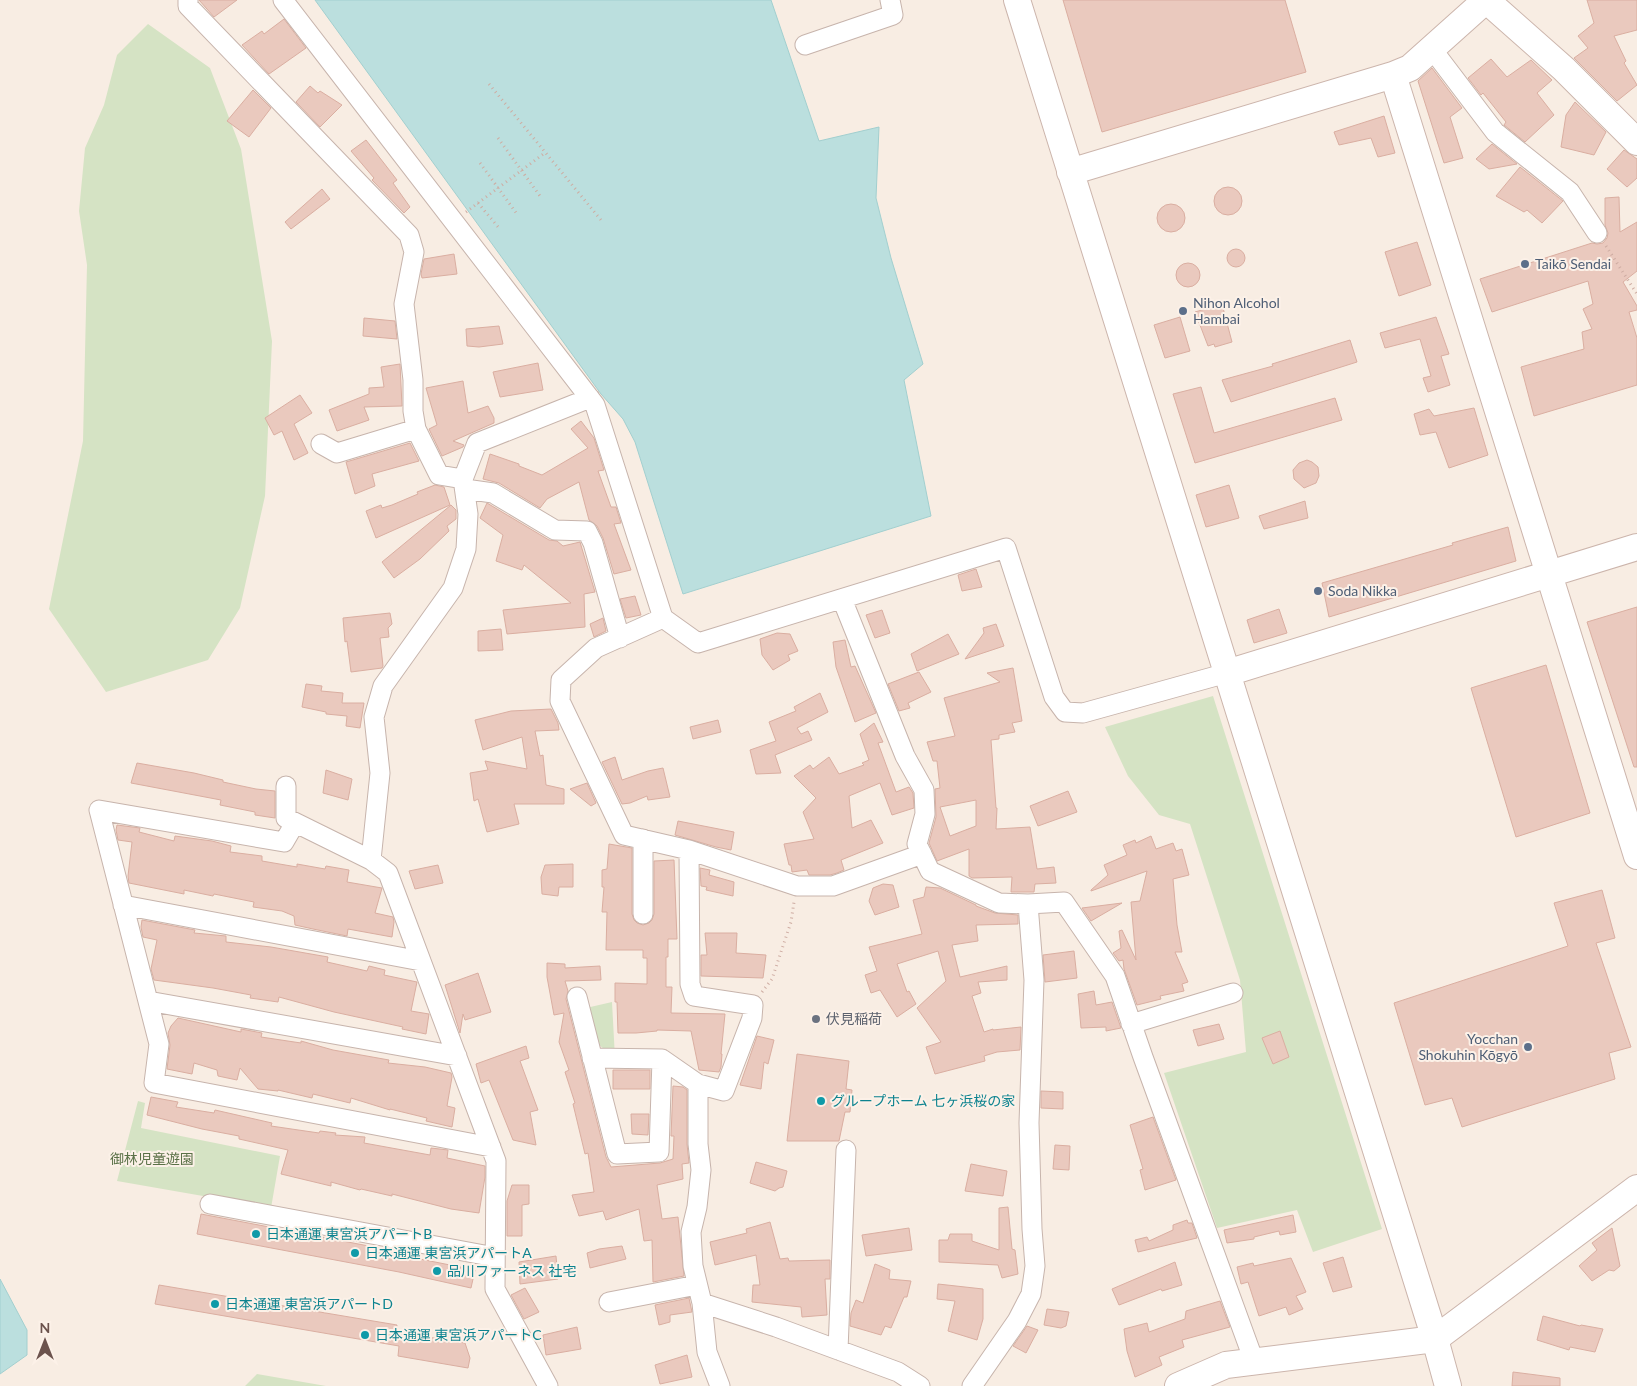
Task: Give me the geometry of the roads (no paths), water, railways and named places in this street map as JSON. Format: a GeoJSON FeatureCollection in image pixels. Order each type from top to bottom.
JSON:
{"type":"FeatureCollection","features":[{"type":"Feature","properties":{"kind":"street"},"geometry":{"type":"LineString","coordinates":[[188,0],[188,6],[409,235],[414,252],[404,304],[413,380],[413,411],[416,429],[439,475],[493,493],[554,530],[587,530],[593,543],[620,638]]}},
{"type":"Feature","properties":{"kind":"street"},"geometry":{"type":"LineString","coordinates":[[283,0],[590,398],[594,405],[663,618],[698,643],[1006,548],[1054,697],[1065,712],[1084,713],[1227,673],[1637,547]]}},
{"type":"Feature","properties":{"kind":"street"},"geometry":{"type":"LineString","coordinates":[[805,45],[893,15],[890,0]]}},
{"type":"Feature","properties":{"kind":"street"},"geometry":{"type":"LineString","coordinates":[[1017,0],[1435,1339],[1448,1386]]}},
{"type":"Feature","properties":{"kind":"street"},"geometry":{"type":"LineString","coordinates":[[1070,172],[1410,68],[1486,0],[1564,69],[1637,142]]}},
{"type":"Feature","properties":{"kind":"street"},"geometry":{"type":"LineString","coordinates":[[1432,48],[1495,132],[1570,192],[1598,233]]}},
{"type":"Feature","properties":{"kind":"street"},"geometry":{"type":"LineString","coordinates":[[1393,74],[1637,856]]}},
{"type":"Feature","properties":{"kind":"street"},"geometry":{"type":"LineString","coordinates":[[370,860],[380,773],[374,716],[383,686],[453,588],[466,549],[468,514],[464,484],[477,443],[590,398]]}},
{"type":"Feature","properties":{"kind":"street"},"geometry":{"type":"LineString","coordinates":[[321,444],[337,453],[416,429]]}},
{"type":"Feature","properties":{"kind":"street"},"geometry":{"type":"LineString","coordinates":[[842,599],[905,756],[924,790],[924,814],[917,844],[930,871],[999,903],[1064,902],[1115,976],[1254,1362]]}},
{"type":"Feature","properties":{"kind":"street"},"geometry":{"type":"LineString","coordinates":[[663,618],[596,648],[561,680],[560,701],[624,834],[689,850],[797,886],[833,886],[922,854]]}},
{"type":"Feature","properties":{"kind":"street"},"geometry":{"type":"LineString","coordinates":[[286,786],[286,818],[370,860],[388,873],[496,1161],[495,1289],[548,1386]]}},
{"type":"Feature","properties":{"kind":"street"},"geometry":{"type":"LineString","coordinates":[[295,823],[284,842],[99,810],[159,1044],[149,1090],[491,1147]]}},
{"type":"Feature","properties":{"kind":"street"},"geometry":{"type":"LineString","coordinates":[[643,839],[643,914]]}},
{"type":"Feature","properties":{"kind":"street"},"geometry":{"type":"LineString","coordinates":[[592,1058],[662,1059],[698,1084],[724,1091],[752,1018],[753,1005],[694,996],[690,984],[689,850]]}},
{"type":"Feature","properties":{"kind":"street"},"geometry":{"type":"LineString","coordinates":[[972,1386],[1018,1321],[1031,1294],[1035,1266],[1029,1123],[1034,980],[1028,904]]}},
{"type":"Feature","properties":{"kind":"street"},"geometry":{"type":"LineString","coordinates":[[124,906],[421,961]]}},
{"type":"Feature","properties":{"kind":"street"},"geometry":{"type":"LineString","coordinates":[[1131,1024],[1233,993]]}},
{"type":"Feature","properties":{"kind":"street"},"geometry":{"type":"LineString","coordinates":[[577,997],[617,1154],[659,1152],[662,1059]]}},
{"type":"Feature","properties":{"kind":"street"},"geometry":{"type":"LineString","coordinates":[[148,1001],[457,1056]]}},
{"type":"Feature","properties":{"kind":"street"},"geometry":{"type":"LineString","coordinates":[[698,1084],[698,1144],[701,1170],[692,1232],[693,1266],[702,1303],[707,1352],[720,1386]]}},
{"type":"Feature","properties":{"kind":"street"},"geometry":{"type":"LineString","coordinates":[[838,1350],[846,1150]]}},
{"type":"Feature","properties":{"kind":"street"},"geometry":{"type":"LineString","coordinates":[[1178,1386],[1226,1365],[1435,1339],[1637,1188]]}},
{"type":"Feature","properties":{"kind":"street"},"geometry":{"type":"LineString","coordinates":[[210,1204],[495,1257]]}},
{"type":"Feature","properties":{"kind":"street"},"geometry":{"type":"LineString","coordinates":[[609,1302],[697,1285]]}},
{"type":"Feature","properties":{"kind":"street"},"geometry":{"type":"LineString","coordinates":[[702,1303],[898,1372],[920,1386]]}},
{"type":"Feature","properties":{"kind":"water"},"geometry":{"type":"Polygon","coordinates":[[[315,0],[771,0],[819,141],[879,127],[876,198],[891,258],[923,364],[904,380],[931,516],[683,594],[635,442],[623,419],[601,394],[315,0]]]}},
{"type":"Feature","properties":{"kind":"water"},"geometry":{"type":"Polygon","coordinates":[[[0,1279],[27,1330],[27,1355],[0,1374],[0,1279]]]}},
{"type":"Feature","properties":{"kind":"place","name":"Taikō Sendai"},"geometry":{"type":"Point","coordinates":[1525,264]}},
{"type":"Feature","properties":{"kind":"place","name":"Nihon Alcohol Hambai"},"geometry":{"type":"Point","coordinates":[1183,311]}},
{"type":"Feature","properties":{"kind":"place","name":"Soda Nikka"},"geometry":{"type":"Point","coordinates":[1318,591]}},
{"type":"Feature","properties":{"kind":"place","name":"伏見稲荷"},"geometry":{"type":"Point","coordinates":[816,1019]}},
{"type":"Feature","properties":{"kind":"place","name":"Yocchan Shokuhin Kōgyō"},"geometry":{"type":"Point","coordinates":[1528,1047]}},
{"type":"Feature","properties":{"kind":"place","name":"グループホーム 七ヶ浜桜の家"},"geometry":{"type":"Point","coordinates":[821,1101]}},
{"type":"Feature","properties":{"kind":"place","name":"日本通運 東宮浜アパートB"},"geometry":{"type":"Point","coordinates":[256,1234]}},
{"type":"Feature","properties":{"kind":"place","name":"日本通運 東宮浜アパートA"},"geometry":{"type":"Point","coordinates":[355,1253]}},
{"type":"Feature","properties":{"kind":"place","name":"品川ファーネス 社宅"},"geometry":{"type":"Point","coordinates":[437,1271]}},
{"type":"Feature","properties":{"kind":"place","name":"日本通運 東宮浜アパートD"},"geometry":{"type":"Point","coordinates":[215,1304]}},
{"type":"Feature","properties":{"kind":"place","name":"日本通運 東宮浜アパートC"},"geometry":{"type":"Point","coordinates":[365,1335]}},
{"type":"Feature","properties":{"kind":"park label","name":"御林児童遊園"},"geometry":{"type":"Point","coordinates":[152,1159]}}]}
